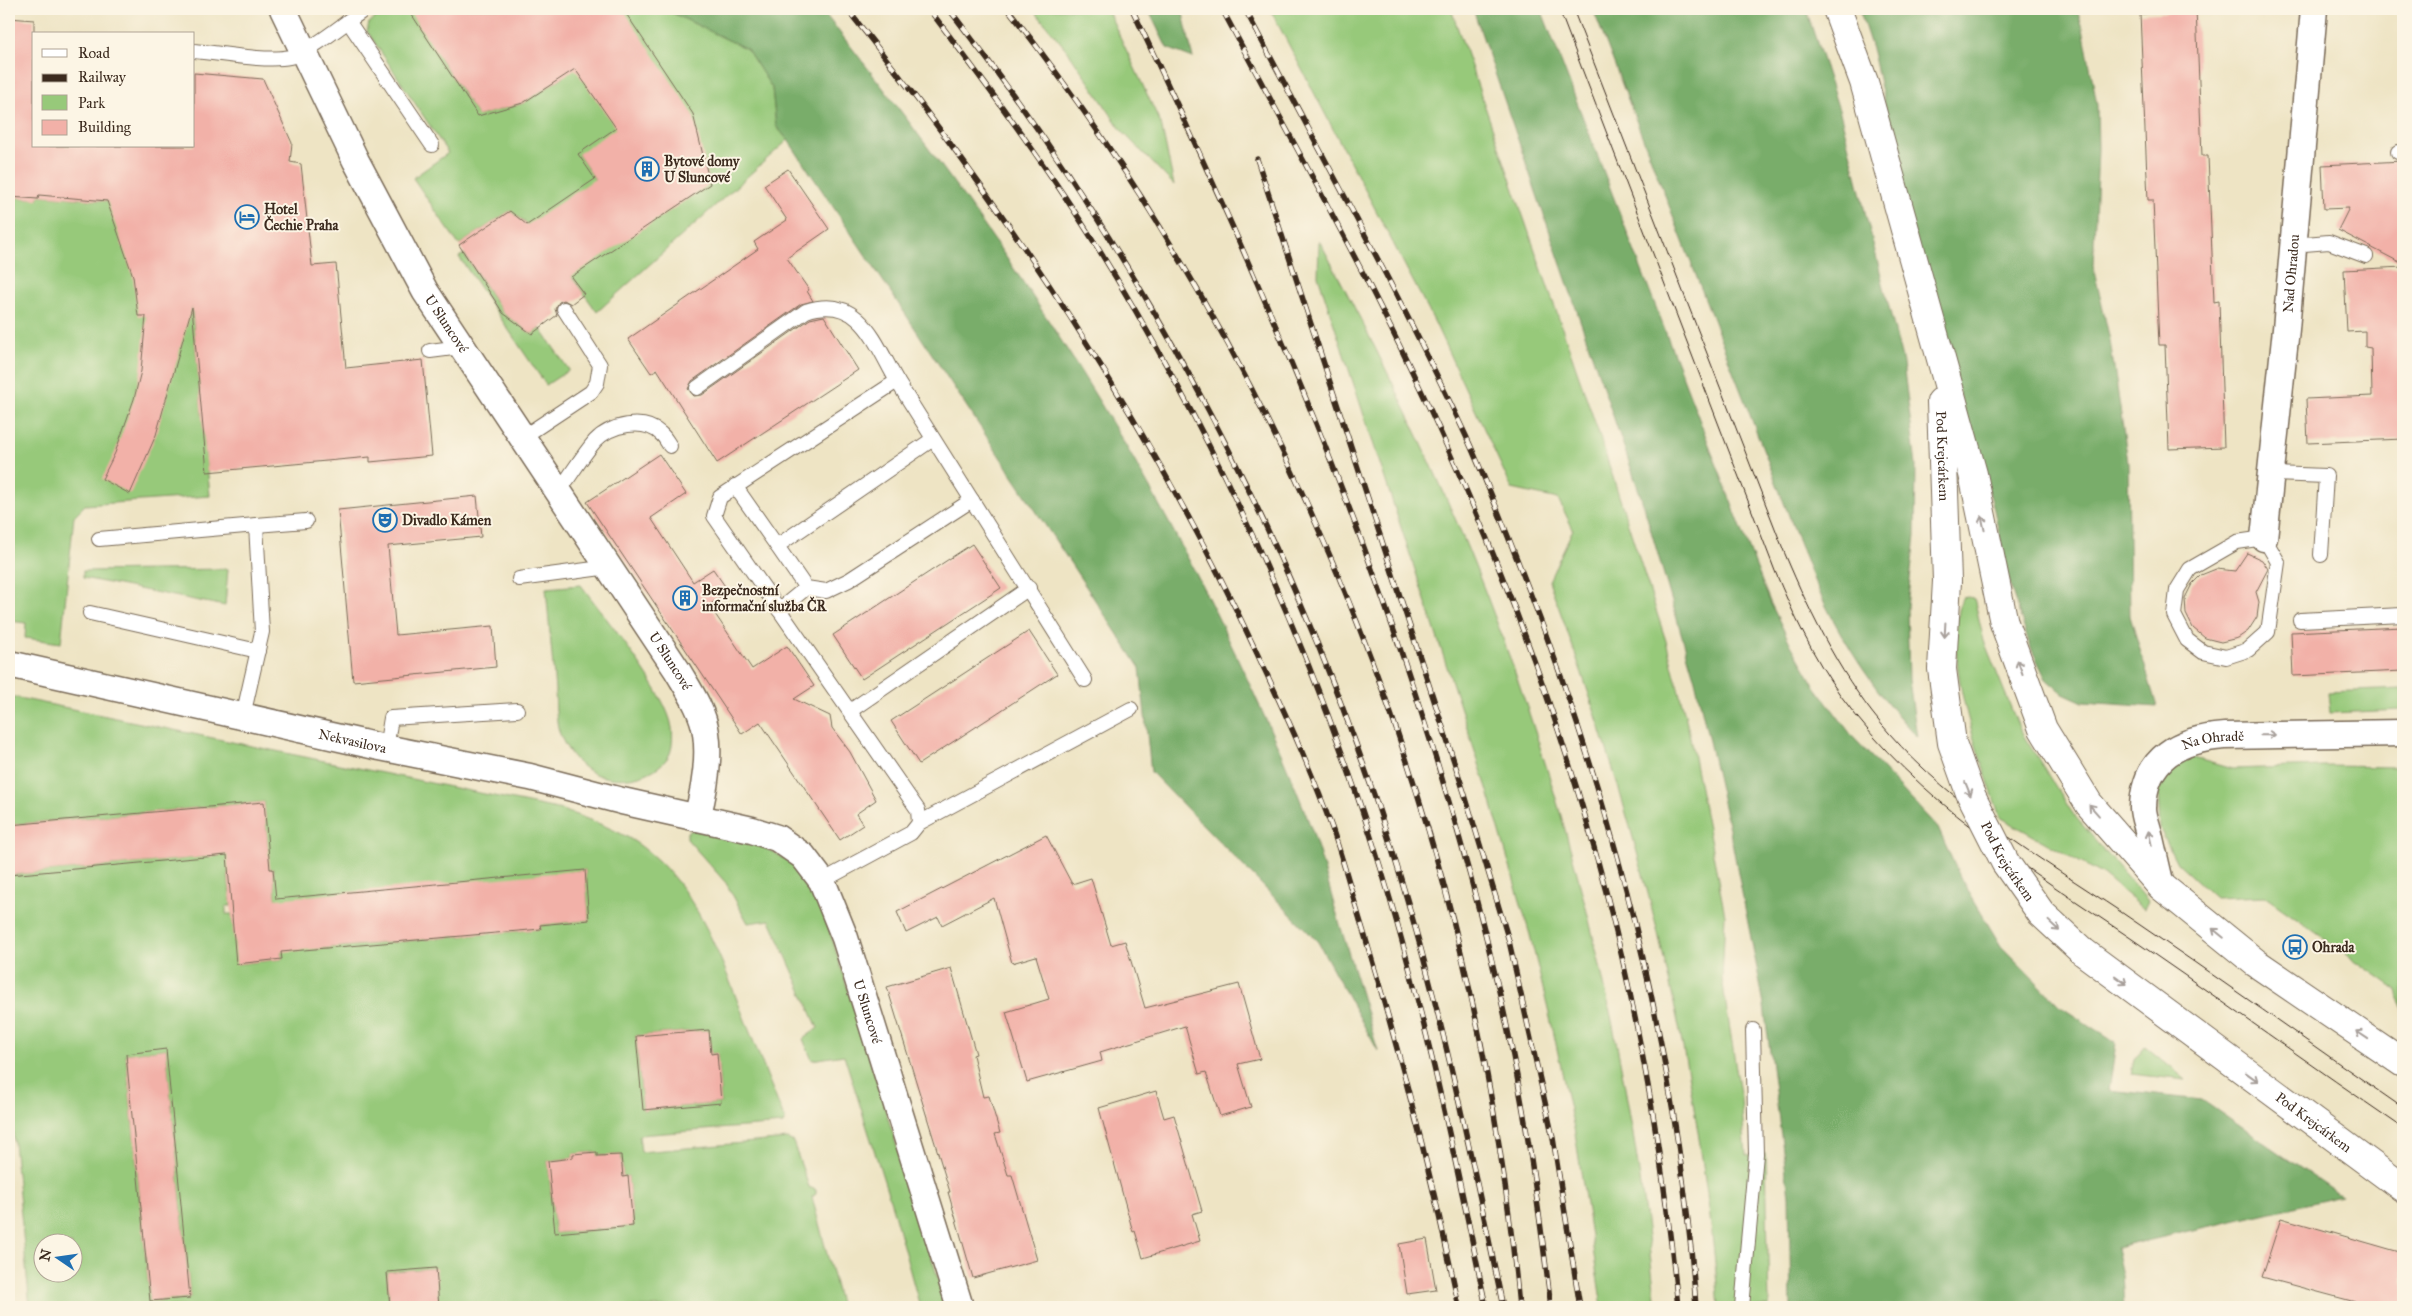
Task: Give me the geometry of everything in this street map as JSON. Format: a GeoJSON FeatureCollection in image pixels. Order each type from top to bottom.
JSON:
{"type":"FeatureCollection","features":[{"type":"Feature","properties":{"kind":"main road","name":"Pod Krejcárkem"},"geometry":{"type":"LineString","coordinates":[[1837,9],[1864,82],[1939,358],[1973,474],[2004,624],[2043,729],[2089,804],[2161,886],[2256,963],[2403,1063]]}},
{"type":"Feature","properties":{"kind":"main road","name":"Pod Krejcárkem"},"geometry":{"type":"LineString","coordinates":[[1939,358],[1947,581],[1942,669],[1952,743],[1970,793],[2005,862],[2040,913],[2082,951],[2403,1188]]}},
{"type":"Feature","properties":{"kind":"street","name":"U Sluncové"},"geometry":{"type":"LineString","coordinates":[[283,9],[302,52],[404,252],[461,347],[523,436],[695,700],[706,733],[703,793],[698,818],[752,830],[777,838],[803,856],[822,881],[845,938],[960,1307]]}},
{"type":"Feature","properties":{"kind":"street","name":"Nad Ohradou"},"geometry":{"type":"LineString","coordinates":[[2264,538],[2286,328],[2314,9]]}},
{"type":"Feature","properties":{"kind":"street","name":"Nekvasilova"},"geometry":{"type":"LineString","coordinates":[[9,664],[386,748],[530,777],[698,818]]}},
{"type":"Feature","properties":{"kind":"street","name":"Na Ohradě"},"geometry":{"type":"LineString","coordinates":[[2161,886],[2143,809],[2152,773],[2161,759],[2178,746],[2202,738],[2225,736],[2403,733]]}},
{"type":"Feature","properties":{"kind":"lane"},"geometry":{"type":"LineString","coordinates":[[195,51],[272,58],[289,57],[302,52],[361,12]]}},
{"type":"Feature","properties":{"kind":"lane"},"geometry":{"type":"LineString","coordinates":[[348,21],[432,145]]}},
{"type":"Feature","properties":{"kind":"lane"},"geometry":{"type":"LineString","coordinates":[[2292,245],[2329,242],[2366,256]]}},
{"type":"Feature","properties":{"kind":"lane"},"geometry":{"type":"LineString","coordinates":[[697,388],[806,311],[820,306],[835,307],[849,311],[863,323],[933,439],[1029,588],[1085,680]]}},
{"type":"Feature","properties":{"kind":"lane"},"geometry":{"type":"LineString","coordinates":[[523,436],[591,392],[597,383],[600,365],[564,309]]}},
{"type":"Feature","properties":{"kind":"lane"},"geometry":{"type":"LineString","coordinates":[[430,351],[461,347]]}},
{"type":"Feature","properties":{"kind":"lane"},"geometry":{"type":"LineString","coordinates":[[897,381],[720,497],[714,516],[918,810],[919,823]]}},
{"type":"Feature","properties":{"kind":"lane"},"geometry":{"type":"LineString","coordinates":[[559,491],[595,441],[607,432],[621,426],[634,424],[649,426],[661,434],[670,446]]}},
{"type":"Feature","properties":{"kind":"lane"},"geometry":{"type":"LineString","coordinates":[[777,546],[933,439]]}},
{"type":"Feature","properties":{"kind":"lane"},"geometry":{"type":"LineString","coordinates":[[2271,474],[2326,476],[2321,555]]}},
{"type":"Feature","properties":{"kind":"lane"},"geometry":{"type":"LineString","coordinates":[[735,486],[806,588],[826,592],[849,580],[972,500]]}},
{"type":"Feature","properties":{"kind":"lane"},"geometry":{"type":"LineString","coordinates":[[99,539],[306,521]]}},
{"type":"Feature","properties":{"kind":"lane"},"geometry":{"type":"LineString","coordinates":[[243,716],[262,632],[256,525]]}},
{"type":"Feature","properties":{"kind":"lane"},"geometry":{"type":"LineString","coordinates":[[2264,538],[2278,562],[2268,632],[2248,650],[2226,658],[2203,652],[2187,640],[2174,615],[2178,590],[2190,569],[2237,542],[2264,538]]}},
{"type":"Feature","properties":{"kind":"lane"},"geometry":{"type":"LineString","coordinates":[[519,579],[609,567]]}},
{"type":"Feature","properties":{"kind":"lane"},"geometry":{"type":"LineString","coordinates":[[779,610],[806,588]]}},
{"type":"Feature","properties":{"kind":"lane"},"geometry":{"type":"LineString","coordinates":[[850,711],[1029,588]]}},
{"type":"Feature","properties":{"kind":"lane"},"geometry":{"type":"LineString","coordinates":[[90,613],[258,651]]}},
{"type":"Feature","properties":{"kind":"lane"},"geometry":{"type":"LineString","coordinates":[[2300,620],[2403,614]]}},
{"type":"Feature","properties":{"kind":"lane"},"geometry":{"type":"LineString","coordinates":[[822,881],[911,833],[919,823],[1130,709]]}},
{"type":"Feature","properties":{"kind":"lane"},"geometry":{"type":"LineString","coordinates":[[386,748],[391,718],[517,710]]}},
{"type":"Feature","properties":{"kind":"lane"},"geometry":{"type":"LineString","coordinates":[[1742,1307],[1756,1154],[1753,1030]]}},
{"type":"Feature","properties":{"kind":"green space"},"geometry":{"type":"Polygon","coordinates":[[[664,9],[747,49],[772,88],[776,126],[788,140],[597,312],[543,236],[510,211],[459,245],[413,178],[448,153],[367,31],[369,23],[386,10],[664,9]],[[476,28],[438,55],[478,116],[523,103],[563,77],[476,28]],[[578,154],[616,211],[661,200],[578,154]]]}},
{"type":"Feature","properties":{"kind":"green space"},"geometry":{"type":"Polygon","coordinates":[[[664,9],[821,9],[881,85],[995,241],[1100,402],[1194,570],[1237,657],[1286,766],[1313,833],[1378,1051],[1318,942],[1151,772],[1140,668],[902,309],[788,140],[776,126],[772,88],[747,49],[664,9]]]}},
{"type":"Feature","properties":{"kind":"green space"},"geometry":{"type":"Polygon","coordinates":[[[1033,9],[1107,9],[1161,124],[1174,185],[1122,131],[1070,54],[1033,9]]]}},
{"type":"Feature","properties":{"kind":"green space"},"geometry":{"type":"Polygon","coordinates":[[[1148,9],[1182,9],[1193,58],[1167,48],[1148,9]]]}},
{"type":"Feature","properties":{"kind":"green space"},"geometry":{"type":"Polygon","coordinates":[[[1270,9],[1451,9],[1598,431],[1666,641],[1688,727],[1725,915],[1722,979],[1741,1100],[1746,1155],[1766,1154],[1769,1307],[1719,1307],[1710,1214],[1696,1121],[1679,1029],[1659,938],[1636,848],[1609,758],[1549,581],[1573,529],[1558,499],[1512,489],[1434,321],[1270,9]]]}},
{"type":"Feature","properties":{"kind":"green space"},"geometry":{"type":"Polygon","coordinates":[[[1473,9],[1541,9],[1770,602],[1791,645],[1814,685],[1853,737],[1938,828],[1961,879],[2001,946],[2061,1007],[2116,1043],[2109,1090],[2202,1100],[2341,1196],[2116,1248],[2122,1275],[2124,1307],[1791,1307],[1789,1196],[1763,999],[1731,837],[1695,680],[1641,497],[1473,9]]]}},
{"type":"Feature","properties":{"kind":"green space"},"geometry":{"type":"Polygon","coordinates":[[[1593,9],[1806,9],[1841,116],[1903,363],[1916,465],[1915,536],[1907,607],[1909,680],[1917,737],[1887,702],[1847,645],[1815,583],[1593,9]]]}},
{"type":"Feature","properties":{"kind":"green space"},"geometry":{"type":"Polygon","coordinates":[[[1859,9],[2077,9],[2083,28],[2097,105],[2098,149],[2093,266],[2110,340],[2128,462],[2130,616],[2157,707],[2083,702],[2061,692],[2046,679],[2030,646],[2010,585],[1993,505],[1922,270],[1873,52],[1859,9]]]}},
{"type":"Feature","properties":{"kind":"green space"},"geometry":{"type":"Polygon","coordinates":[[[39,195],[187,208],[189,277],[210,496],[85,505],[74,516],[61,643],[25,638],[26,623],[9,621],[9,197],[38,199],[39,195]]]}},
{"type":"Feature","properties":{"kind":"green space"},"geometry":{"type":"Polygon","coordinates":[[[1319,240],[1409,416],[1470,553],[1519,685],[1548,772],[1596,947],[1615,1036],[1632,1126],[1656,1307],[1602,1307],[1575,1133],[1530,935],[1487,788],[1318,276],[1319,240]]]}},
{"type":"Feature","properties":{"kind":"green space"},"geometry":{"type":"Polygon","coordinates":[[[464,254],[503,313],[532,334],[540,328],[569,370],[546,385],[459,257],[464,254]]]}},
{"type":"Feature","properties":{"kind":"green space"},"geometry":{"type":"Polygon","coordinates":[[[228,569],[225,606],[83,578],[83,571],[228,569]]]}},
{"type":"Feature","properties":{"kind":"green space"},"geometry":{"type":"Polygon","coordinates":[[[581,585],[633,655],[668,713],[672,728],[670,754],[662,764],[645,774],[624,779],[614,779],[595,774],[584,768],[576,760],[568,750],[560,734],[556,715],[546,588],[581,585]]]}},
{"type":"Feature","properties":{"kind":"green space"},"geometry":{"type":"Polygon","coordinates":[[[1962,598],[1974,598],[1984,641],[2020,730],[2073,814],[2148,901],[2144,909],[2103,875],[2000,817],[1973,737],[1960,680],[1957,625],[1962,598]]]}},
{"type":"Feature","properties":{"kind":"green space"},"geometry":{"type":"Polygon","coordinates":[[[2403,689],[2403,710],[2330,713],[2328,692],[2403,689]]]}},
{"type":"Feature","properties":{"kind":"green space"},"geometry":{"type":"Polygon","coordinates":[[[9,696],[562,810],[605,826],[629,838],[651,854],[685,892],[711,937],[785,1120],[783,1124],[639,1135],[641,1152],[788,1139],[793,1142],[809,1187],[816,1190],[816,1194],[812,1197],[841,1307],[439,1307],[435,1268],[387,1272],[390,1307],[30,1307],[9,1091],[9,875],[268,851],[264,802],[9,825],[9,696]],[[273,869],[228,873],[231,906],[226,906],[226,914],[232,914],[237,964],[282,959],[279,934],[316,945],[317,949],[540,929],[540,925],[589,920],[585,870],[277,911],[273,869]],[[708,1030],[636,1036],[643,1110],[721,1103],[717,1053],[711,1054],[708,1030]],[[166,1049],[126,1054],[150,1301],[190,1298],[166,1049]],[[596,1152],[573,1154],[573,1158],[548,1161],[555,1233],[633,1226],[628,1176],[623,1177],[621,1155],[597,1156],[596,1152]]]}},
{"type":"Feature","properties":{"kind":"green space"},"geometry":{"type":"Polygon","coordinates":[[[2187,756],[2232,769],[2323,766],[2403,767],[2403,1013],[2397,990],[2264,896],[2215,898],[2177,863],[2160,829],[2158,791],[2167,771],[2187,756]]]}},
{"type":"Feature","properties":{"kind":"green space"},"geometry":{"type":"Polygon","coordinates":[[[692,830],[739,840],[769,850],[795,867],[814,891],[824,913],[947,1307],[920,1307],[892,1206],[844,1055],[812,1060],[803,1039],[818,1028],[770,920],[748,923],[726,883],[687,839],[687,832],[692,830]]]}},
{"type":"Feature","properties":{"kind":"green space"},"geometry":{"type":"Polygon","coordinates":[[[2145,1046],[2186,1080],[2131,1074],[2134,1060],[2145,1046]]]}},
{"type":"Feature","properties":{"kind":"building","name":"Bytové domy U Sluncové"},"geometry":{"type":"Polygon","coordinates":[[[408,9],[623,9],[693,114],[710,184],[571,277],[584,294],[571,304],[564,300],[559,302],[555,309],[557,315],[532,334],[503,313],[459,245],[510,211],[527,225],[595,179],[578,154],[616,128],[575,69],[523,103],[478,116],[408,9]]]}},
{"type":"Feature","properties":{"kind":"building"},"geometry":{"type":"Polygon","coordinates":[[[2175,9],[2196,9],[2202,156],[2208,156],[2214,302],[2219,301],[2224,447],[2169,449],[2165,345],[2159,345],[2153,200],[2148,200],[2140,14],[2175,12],[2175,9]]]}},
{"type":"Feature","properties":{"kind":"building"},"geometry":{"type":"Polygon","coordinates":[[[9,18],[34,20],[34,32],[32,32],[32,148],[195,148],[195,73],[263,79],[292,143],[290,162],[301,164],[312,266],[336,264],[346,368],[423,360],[432,456],[370,462],[370,457],[207,472],[192,307],[156,435],[130,494],[102,479],[115,453],[134,399],[141,371],[146,316],[138,316],[133,276],[107,201],[39,195],[38,199],[9,197],[9,18]]]}},
{"type":"Feature","properties":{"kind":"building"},"geometry":{"type":"Polygon","coordinates":[[[2403,161],[2403,264],[2338,230],[2349,208],[2324,209],[2322,165],[2403,161]]]}},
{"type":"Feature","properties":{"kind":"building"},"geometry":{"type":"Polygon","coordinates":[[[788,169],[829,229],[787,258],[809,290],[807,291],[813,301],[801,304],[692,381],[688,389],[694,396],[702,395],[810,319],[824,316],[858,370],[717,463],[657,369],[651,373],[628,339],[758,249],[754,242],[787,220],[764,185],[788,169]]]}},
{"type":"Feature","properties":{"kind":"building"},"geometry":{"type":"Polygon","coordinates":[[[2403,267],[2403,439],[2308,443],[2306,399],[2372,396],[2371,348],[2365,347],[2365,331],[2347,332],[2344,270],[2403,267]]]}},
{"type":"Feature","properties":{"kind":"building","name":"Bezpečnostní informační služba ČR"},"geometry":{"type":"Polygon","coordinates":[[[659,454],[686,494],[651,518],[693,582],[713,569],[729,592],[709,605],[752,669],[787,646],[814,686],[794,699],[830,716],[832,728],[850,752],[876,800],[856,814],[863,825],[840,840],[760,722],[742,734],[587,502],[659,454]]]}},
{"type":"Feature","properties":{"kind":"building"},"geometry":{"type":"Polygon","coordinates":[[[477,496],[481,537],[388,546],[396,635],[493,626],[496,667],[353,681],[338,510],[477,496]]]}},
{"type":"Feature","properties":{"kind":"building"},"geometry":{"type":"Polygon","coordinates":[[[972,544],[1001,588],[862,679],[833,635],[972,544]]]}},
{"type":"Feature","properties":{"kind":"building"},"geometry":{"type":"Polygon","coordinates":[[[2247,553],[2262,560],[2268,569],[2256,592],[2259,602],[2257,617],[2248,631],[2238,638],[2221,642],[2205,638],[2193,628],[2186,614],[2185,598],[2192,584],[2201,575],[2216,569],[2235,571],[2247,553]]]}},
{"type":"Feature","properties":{"kind":"building"},"geometry":{"type":"Polygon","coordinates":[[[2403,627],[2403,671],[2293,676],[2291,632],[2403,627]]]}},
{"type":"Feature","properties":{"kind":"building"},"geometry":{"type":"Polygon","coordinates":[[[1029,631],[1057,674],[919,764],[891,721],[1029,631]]]}},
{"type":"Feature","properties":{"kind":"building"},"geometry":{"type":"Polygon","coordinates":[[[264,802],[270,869],[273,869],[276,899],[585,870],[589,920],[540,925],[541,929],[281,952],[282,959],[236,964],[227,855],[9,875],[9,825],[264,802]]]}},
{"type":"Feature","properties":{"kind":"building"},"geometry":{"type":"Polygon","coordinates":[[[1046,835],[1072,884],[1091,878],[1111,945],[1125,941],[1145,1008],[1239,984],[1260,1059],[1238,1064],[1251,1107],[1220,1116],[1206,1072],[1199,1074],[1185,1026],[1100,1052],[1102,1061],[1027,1082],[1006,1012],[1049,999],[1036,956],[1012,963],[994,898],[942,925],[938,917],[906,933],[897,912],[1046,835]]]}},
{"type":"Feature","properties":{"kind":"building"},"geometry":{"type":"Polygon","coordinates":[[[951,968],[976,1054],[973,1055],[983,1097],[989,1096],[1000,1133],[995,1134],[1008,1175],[1012,1175],[1037,1260],[973,1278],[948,1192],[950,1192],[887,987],[951,968]]]}},
{"type":"Feature","properties":{"kind":"building"},"geometry":{"type":"Polygon","coordinates":[[[709,1030],[711,1054],[717,1053],[721,1103],[643,1110],[636,1036],[709,1030]]]}},
{"type":"Feature","properties":{"kind":"building"},"geometry":{"type":"Polygon","coordinates":[[[166,1049],[190,1298],[150,1301],[126,1054],[166,1049]]]}},
{"type":"Feature","properties":{"kind":"building"},"geometry":{"type":"Polygon","coordinates":[[[1156,1091],[1164,1118],[1174,1115],[1202,1211],[1192,1214],[1200,1241],[1143,1258],[1135,1231],[1133,1232],[1099,1108],[1156,1091]]]}},
{"type":"Feature","properties":{"kind":"building"},"geometry":{"type":"Polygon","coordinates":[[[597,1152],[597,1156],[621,1155],[623,1177],[628,1176],[633,1226],[555,1233],[548,1161],[573,1158],[573,1154],[597,1152]]]}},
{"type":"Feature","properties":{"kind":"building"},"geometry":{"type":"Polygon","coordinates":[[[2281,1218],[2403,1253],[2403,1307],[2374,1307],[2262,1277],[2281,1218]]]}},
{"type":"Feature","properties":{"kind":"building"},"geometry":{"type":"Polygon","coordinates":[[[1427,1239],[1436,1290],[1407,1294],[1399,1244],[1427,1239]]]}},
{"type":"Feature","properties":{"kind":"building"},"geometry":{"type":"Polygon","coordinates":[[[436,1268],[439,1307],[390,1307],[387,1272],[436,1268]]]}},
{"type":"Feature","properties":{"kind":"tram line"},"geometry":{"type":"LineString","coordinates":[[1559,9],[1775,571],[1804,635],[1821,666],[1841,696],[1871,734],[1904,768],[1975,830],[2403,1128]]}},
{"type":"Feature","properties":{"kind":"tram line"},"geometry":{"type":"LineString","coordinates":[[1573,9],[1785,554],[1806,602],[1830,648],[1872,713],[1914,760],[1941,785],[1999,830],[2157,936],[2403,1108]]}},
{"type":"Feature","properties":{"kind":"railway"},"geometry":{"type":"LineString","coordinates":[[847,9],[962,160],[1017,237],[1069,316],[1167,478],[1212,561],[1264,669],[1295,736],[1341,854],[1403,1072],[1427,1166],[1459,1307]]}},
{"type":"Feature","properties":{"kind":"railway"},"geometry":{"type":"LineString","coordinates":[[929,9],[1033,150],[1091,237],[1134,308],[1212,453],[1282,602],[1314,678],[1343,756],[1388,892],[1420,1009],[1486,1307]]}},
{"type":"Feature","properties":{"kind":"railway"},"geometry":{"type":"LineString","coordinates":[[949,9],[1019,103],[1085,200],[1147,300],[1204,402],[1257,507],[1305,614],[1348,723],[1387,834],[1422,951],[1451,1069],[1503,1307]]}},
{"type":"Feature","properties":{"kind":"railway"},"geometry":{"type":"LineString","coordinates":[[1008,9],[1112,152],[1205,303],[1286,459],[1357,622],[1416,788],[1462,959],[1497,1132],[1519,1307]]}},
{"type":"Feature","properties":{"kind":"railway"},"geometry":{"type":"LineString","coordinates":[[1132,9],[1188,128],[1294,369],[1343,492],[1389,616],[1430,741],[1468,867],[1509,1034],[1530,1150],[1551,1307]]}},
{"type":"Feature","properties":{"kind":"railway"},"geometry":{"type":"LineString","coordinates":[[1222,9],[1339,227],[1422,393],[1479,520],[1536,664],[1584,812],[1623,962],[1657,1138],[1678,1307]]}},
{"type":"Feature","properties":{"kind":"railway"},"geometry":{"type":"LineString","coordinates":[[1245,9],[1386,274],[1466,436],[1529,590],[1561,677],[1590,764],[1616,853],[1639,942],[1659,1033],[1675,1124],[1687,1215],[1696,1307]]}},
{"type":"Feature","properties":{"kind":"railway"},"geometry":{"type":"LineString","coordinates":[[1257,159],[1465,795],[1509,941],[1553,1138],[1580,1307]]}},
{"type":"Feature","properties":{"kind":"place","name":"Bytové domy U Sluncové"},"geometry":{"type":"Point","coordinates":[647,169]}},
{"type":"Feature","properties":{"kind":"place","name":"Hotel Čechie Praha"},"geometry":{"type":"Point","coordinates":[247,217]}},
{"type":"Feature","properties":{"kind":"place","name":"Divadlo Kámen"},"geometry":{"type":"Point","coordinates":[385,520]}},
{"type":"Feature","properties":{"kind":"place","name":"Bezpečnostní informační služba ČR"},"geometry":{"type":"Point","coordinates":[685,598]}},
{"type":"Feature","properties":{"kind":"place","name":"Ohrada"},"geometry":{"type":"Point","coordinates":[2295,947]}}]}
